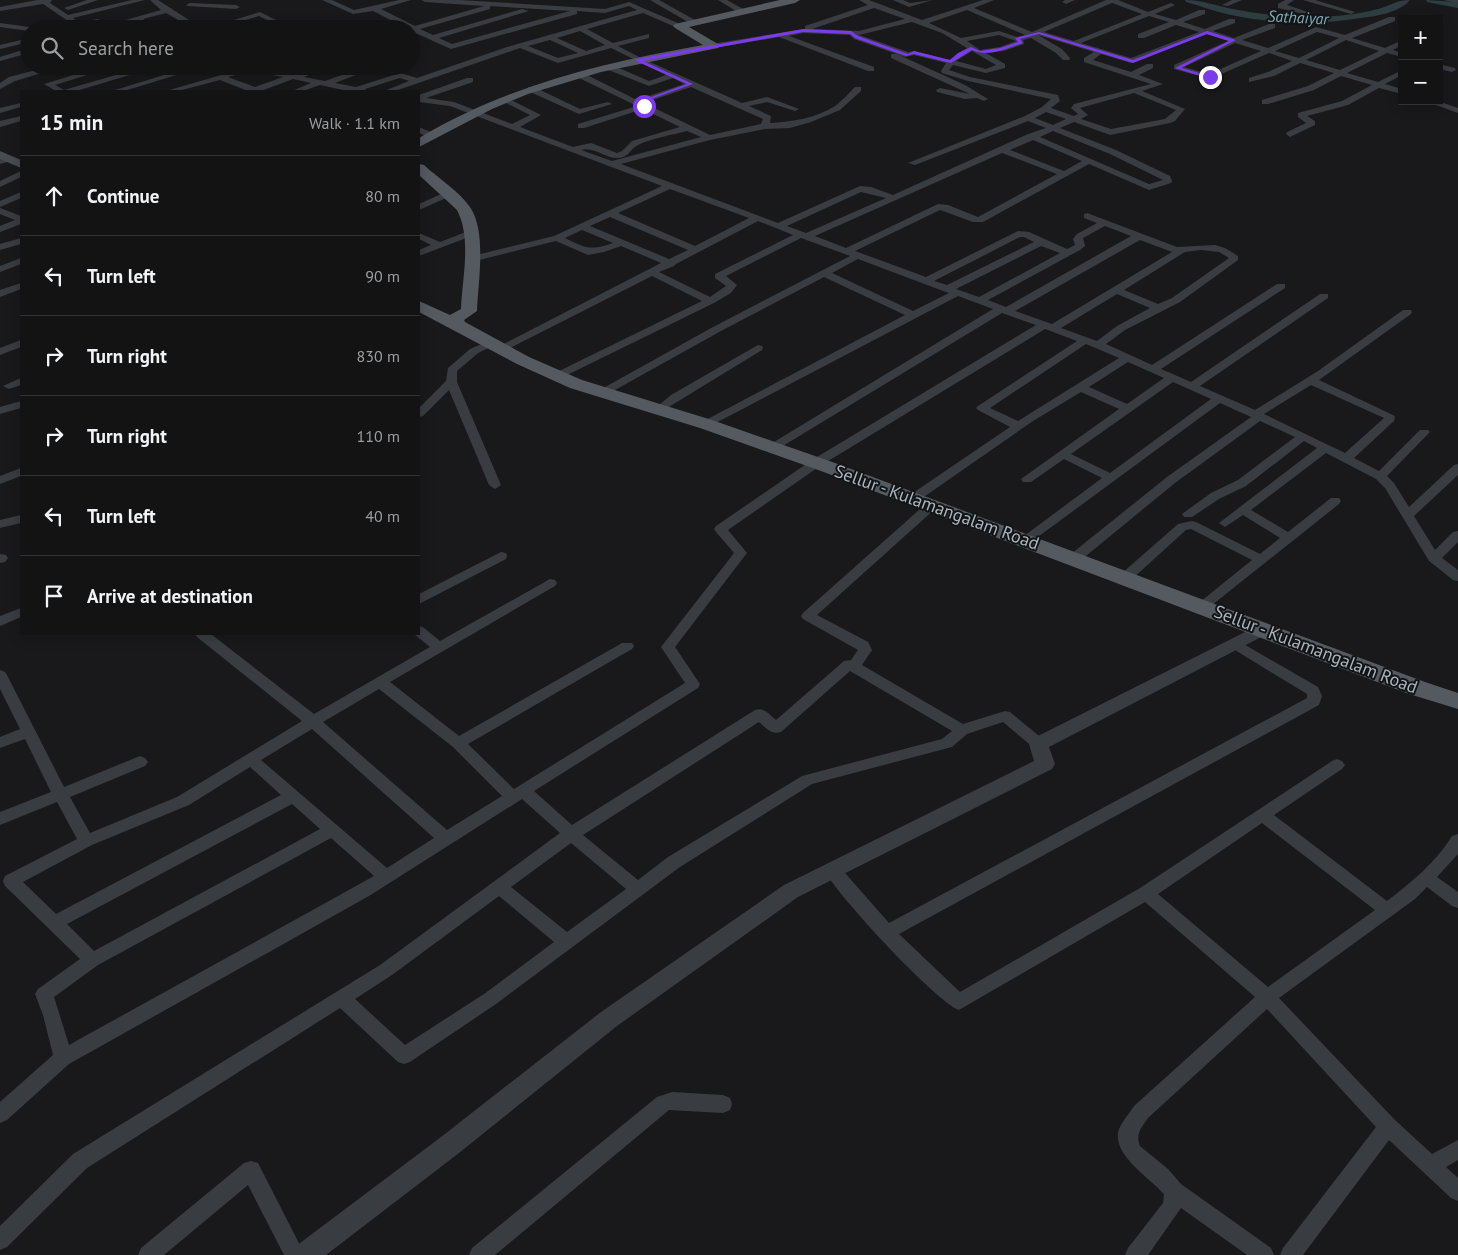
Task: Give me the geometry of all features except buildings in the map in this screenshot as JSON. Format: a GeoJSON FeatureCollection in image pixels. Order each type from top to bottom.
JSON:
{"type":"FeatureCollection","features":[{"type":"Feature","properties":{"kind":"main road"},"geometry":{"type":"LineString","coordinates":[[678,25],[692,20],[781,0]]}},
{"type":"Feature","properties":{"kind":"main road"},"geometry":{"type":"LineString","coordinates":[[678,25],[795,0]]}},
{"type":"Feature","properties":{"kind":"main road"},"geometry":{"type":"LineString","coordinates":[[678,25],[714,46]]}},
{"type":"Feature","properties":{"kind":"main road"},"geometry":{"type":"LineString","coordinates":[[424,133],[531,89],[610,66],[714,46]]}},
{"type":"Feature","properties":{"kind":"main road"},"geometry":{"type":"LineString","coordinates":[[420,169],[450,194],[466,211],[471,233],[472,259],[468,311],[456,318],[457,324]]}},
{"type":"Feature","properties":{"kind":"main road","name":"Sellur - Kulamangalam Road"},"geometry":{"type":"LineString","coordinates":[[420,306],[557,376],[602,393],[706,424],[923,501],[1076,557],[1261,630],[1417,688],[1458,701]]}},
{"type":"Feature","properties":{"kind":"street"},"geometry":{"type":"LineString","coordinates":[[0,9],[55,0]]}},
{"type":"Feature","properties":{"kind":"street"},"geometry":{"type":"LineString","coordinates":[[58,11],[94,0]]}},
{"type":"Feature","properties":{"kind":"street"},"geometry":{"type":"LineString","coordinates":[[67,17],[142,0]]}},
{"type":"Feature","properties":{"kind":"street"},"geometry":{"type":"LineString","coordinates":[[222,20],[245,0]]}},
{"type":"Feature","properties":{"kind":"street"},"geometry":{"type":"LineString","coordinates":[[326,0],[353,12],[407,0]]}},
{"type":"Feature","properties":{"kind":"street"},"geometry":{"type":"LineString","coordinates":[[338,4],[352,0]]}},
{"type":"Feature","properties":{"kind":"street"},"geometry":{"type":"LineString","coordinates":[[425,0],[498,4],[535,3],[605,11],[627,2],[678,25]]}},
{"type":"Feature","properties":{"kind":"street"},"geometry":{"type":"LineString","coordinates":[[654,0],[692,20]]}},
{"type":"Feature","properties":{"kind":"street"},"geometry":{"type":"LineString","coordinates":[[722,0],[739,9]]}},
{"type":"Feature","properties":{"kind":"street"},"geometry":{"type":"LineString","coordinates":[[714,46],[803,31],[853,34],[908,55],[914,53],[988,71],[1002,66],[961,40],[924,22],[863,0]]}},
{"type":"Feature","properties":{"kind":"street"},"geometry":{"type":"LineString","coordinates":[[897,0],[909,5],[929,0]]}},
{"type":"Feature","properties":{"kind":"street"},"geometry":{"type":"LineString","coordinates":[[924,22],[990,0]]}},
{"type":"Feature","properties":{"kind":"street"},"geometry":{"type":"LineString","coordinates":[[1017,39],[1036,34],[1112,0],[1147,14],[1398,91]]}},
{"type":"Feature","properties":{"kind":"street"},"geometry":{"type":"LineString","coordinates":[[1226,5],[1238,0]]}},
{"type":"Feature","properties":{"kind":"street"},"geometry":{"type":"LineString","coordinates":[[1290,0],[1278,7],[1304,12]]}},
{"type":"Feature","properties":{"kind":"street"},"geometry":{"type":"LineString","coordinates":[[1307,0],[1351,12]]}},
{"type":"Feature","properties":{"kind":"street"},"geometry":{"type":"LineString","coordinates":[[1447,0],[1458,1]]}},
{"type":"Feature","properties":{"kind":"street"},"geometry":{"type":"LineString","coordinates":[[43,1],[71,20]]}},
{"type":"Feature","properties":{"kind":"street"},"geometry":{"type":"LineString","coordinates":[[101,20],[157,3],[185,20]]}},
{"type":"Feature","properties":{"kind":"street"},"geometry":{"type":"LineString","coordinates":[[420,32],[451,47],[600,3]]}},
{"type":"Feature","properties":{"kind":"street"},"geometry":{"type":"LineString","coordinates":[[960,3],[1036,34],[1133,61],[1232,21]]}},
{"type":"Feature","properties":{"kind":"street"},"geometry":{"type":"LineString","coordinates":[[420,26],[498,4]]}},
{"type":"Feature","properties":{"kind":"street"},"geometry":{"type":"LineString","coordinates":[[190,5],[236,7]]}},
{"type":"Feature","properties":{"kind":"street"},"geometry":{"type":"LineString","coordinates":[[803,31],[810,26],[849,15],[875,5]]}},
{"type":"Feature","properties":{"kind":"street"},"geometry":{"type":"LineString","coordinates":[[1073,44],[1171,5]]}},
{"type":"Feature","properties":{"kind":"street"},"geometry":{"type":"LineString","coordinates":[[374,8],[397,20]]}},
{"type":"Feature","properties":{"kind":"street"},"geometry":{"type":"LineString","coordinates":[[135,20],[168,10]]}},
{"type":"Feature","properties":{"kind":"street"},"geometry":{"type":"LineString","coordinates":[[391,90],[521,46],[644,10]]}},
{"type":"Feature","properties":{"kind":"street"},"geometry":{"type":"LineString","coordinates":[[432,38],[525,11]]}},
{"type":"Feature","properties":{"kind":"street"},"geometry":{"type":"LineString","coordinates":[[348,20],[353,12]]}},
{"type":"Feature","properties":{"kind":"street"},"geometry":{"type":"LineString","coordinates":[[1141,36],[1202,12]]}},
{"type":"Feature","properties":{"kind":"street"},"geometry":{"type":"LineString","coordinates":[[236,20],[260,14],[271,20]]}},
{"type":"Feature","properties":{"kind":"street"},"geometry":{"type":"LineString","coordinates":[[516,14],[536,23]]}},
{"type":"Feature","properties":{"kind":"street"},"geometry":{"type":"LineString","coordinates":[[849,15],[857,18]]}},
{"type":"Feature","properties":{"kind":"street"},"geometry":{"type":"LineString","coordinates":[[815,48],[853,34],[915,19]]}},
{"type":"Feature","properties":{"kind":"street"},"geometry":{"type":"LineString","coordinates":[[1252,80],[1271,74],[1344,38],[1392,19]]}},
{"type":"Feature","properties":{"kind":"street"},"geometry":{"type":"LineString","coordinates":[[865,21],[881,28]]}},
{"type":"Feature","properties":{"kind":"street"},"geometry":{"type":"LineString","coordinates":[[0,25],[20,28]]}},
{"type":"Feature","properties":{"kind":"street"},"geometry":{"type":"LineString","coordinates":[[1272,26],[1233,40],[1177,68],[1210,77],[1316,29],[1398,54]]}},
{"type":"Feature","properties":{"kind":"street"},"geometry":{"type":"LineString","coordinates":[[581,28],[638,60],[768,118],[765,126]]}},
{"type":"Feature","properties":{"kind":"street"},"geometry":{"type":"LineString","coordinates":[[0,39],[20,33]]}},
{"type":"Feature","properties":{"kind":"street"},"geometry":{"type":"LineString","coordinates":[[912,163],[1028,118],[1056,101],[1055,97],[968,79],[945,71],[951,61],[959,54],[976,50],[1001,49],[1021,42],[999,33],[961,40]]}},
{"type":"Feature","properties":{"kind":"street"},"geometry":{"type":"LineString","coordinates":[[1036,34],[1066,58]]}},
{"type":"Feature","properties":{"kind":"street"},"geometry":{"type":"LineString","coordinates":[[779,35],[871,69]]}},
{"type":"Feature","properties":{"kind":"street"},"geometry":{"type":"LineString","coordinates":[[521,46],[558,61],[646,36]]}},
{"type":"Feature","properties":{"kind":"street"},"geometry":{"type":"LineString","coordinates":[[550,37],[585,53]]}},
{"type":"Feature","properties":{"kind":"street"},"geometry":{"type":"LineString","coordinates":[[0,47],[20,42]]}},
{"type":"Feature","properties":{"kind":"street"},"geometry":{"type":"LineString","coordinates":[[1264,102],[1311,88],[1398,44]]}},
{"type":"Feature","properties":{"kind":"street"},"geometry":{"type":"LineString","coordinates":[[883,46],[878,48],[921,70],[953,82],[981,97],[965,98],[940,90]]}},
{"type":"Feature","properties":{"kind":"street"},"geometry":{"type":"LineString","coordinates":[[557,376],[727,291],[732,285],[719,276],[804,235],[894,198],[1031,136],[1075,120],[1084,114],[1075,108],[1077,106],[1159,84],[1087,60],[1100,52]]}},
{"type":"Feature","properties":{"kind":"street"},"geometry":{"type":"LineString","coordinates":[[0,59],[20,53]]}},
{"type":"Feature","properties":{"kind":"street"},"geometry":{"type":"LineString","coordinates":[[610,66],[651,84],[672,76]]}},
{"type":"Feature","properties":{"kind":"street"},"geometry":{"type":"LineString","coordinates":[[1132,75],[1150,66]]}},
{"type":"Feature","properties":{"kind":"street"},"geometry":{"type":"LineString","coordinates":[[1443,67],[1452,70]]}},
{"type":"Feature","properties":{"kind":"street"},"geometry":{"type":"LineString","coordinates":[[8,72],[20,71]]}},
{"type":"Feature","properties":{"kind":"street"},"geometry":{"type":"LineString","coordinates":[[1290,134],[1312,123],[1301,115],[1345,103],[1398,74]]}},
{"type":"Feature","properties":{"kind":"street"},"geometry":{"type":"LineString","coordinates":[[0,87],[7,81],[21,75]]}},
{"type":"Feature","properties":{"kind":"street"},"geometry":{"type":"LineString","coordinates":[[36,75],[59,90]]}},
{"type":"Feature","properties":{"kind":"street"},"geometry":{"type":"LineString","coordinates":[[48,84],[80,75]]}},
{"type":"Feature","properties":{"kind":"street"},"geometry":{"type":"LineString","coordinates":[[72,90],[125,75]]}},
{"type":"Feature","properties":{"kind":"street"},"geometry":{"type":"LineString","coordinates":[[163,75],[194,90]]}},
{"type":"Feature","properties":{"kind":"street"},"geometry":{"type":"LineString","coordinates":[[120,90],[173,75]]}},
{"type":"Feature","properties":{"kind":"street"},"geometry":{"type":"LineString","coordinates":[[174,90],[227,75]]}},
{"type":"Feature","properties":{"kind":"street"},"geometry":{"type":"LineString","coordinates":[[283,75],[352,90]]}},
{"type":"Feature","properties":{"kind":"street"},"geometry":{"type":"LineString","coordinates":[[258,90],[299,75]]}},
{"type":"Feature","properties":{"kind":"street"},"geometry":{"type":"LineString","coordinates":[[299,90],[347,75]]}},
{"type":"Feature","properties":{"kind":"street"},"geometry":{"type":"LineString","coordinates":[[359,90],[400,75],[417,81]]}},
{"type":"Feature","properties":{"kind":"street"},"geometry":{"type":"LineString","coordinates":[[580,75],[709,138]]}},
{"type":"Feature","properties":{"kind":"street"},"geometry":{"type":"LineString","coordinates":[[220,77],[252,90]]}},
{"type":"Feature","properties":{"kind":"street"},"geometry":{"type":"LineString","coordinates":[[420,99],[470,80]]}},
{"type":"Feature","properties":{"kind":"street"},"geometry":{"type":"LineString","coordinates":[[581,126],[691,84]]}},
{"type":"Feature","properties":{"kind":"street"},"geometry":{"type":"LineString","coordinates":[[531,89],[579,112],[608,104]]}},
{"type":"Feature","properties":{"kind":"street"},"geometry":{"type":"LineString","coordinates":[[610,165],[709,138],[765,126],[790,125],[808,120],[837,108],[858,89]]}},
{"type":"Feature","properties":{"kind":"street"},"geometry":{"type":"LineString","coordinates":[[1045,109],[1104,130],[1115,132],[1129,127],[1167,121],[1181,109],[1136,91]]}},
{"type":"Feature","properties":{"kind":"street"},"geometry":{"type":"LineString","coordinates":[[521,107],[551,98]]}},
{"type":"Feature","properties":{"kind":"street"},"geometry":{"type":"LineString","coordinates":[[420,99],[451,104],[513,126],[610,165],[1049,326],[1098,345],[1303,436],[1380,476],[1390,486],[1409,514],[1434,558],[1458,577]]}},
{"type":"Feature","properties":{"kind":"street"},"geometry":{"type":"LineString","coordinates":[[741,106],[767,99],[795,109]]}},
{"type":"Feature","properties":{"kind":"street"},"geometry":{"type":"LineString","coordinates":[[504,100],[537,115],[513,126]]}},
{"type":"Feature","properties":{"kind":"street"},"geometry":{"type":"LineString","coordinates":[[0,111],[20,105]]}},
{"type":"Feature","properties":{"kind":"street"},"geometry":{"type":"LineString","coordinates":[[1441,105],[1458,111]]}},
{"type":"Feature","properties":{"kind":"street"},"geometry":{"type":"LineString","coordinates":[[1028,118],[1113,152],[1169,179],[1149,187],[1031,136]]}},
{"type":"Feature","properties":{"kind":"street"},"geometry":{"type":"LineString","coordinates":[[0,124],[19,120]]}},
{"type":"Feature","properties":{"kind":"street"},"geometry":{"type":"LineString","coordinates":[[572,150],[589,146],[619,156],[626,153],[635,143],[687,128]]}},
{"type":"Feature","properties":{"kind":"street"},"geometry":{"type":"LineString","coordinates":[[1001,150],[1064,174]]}},
{"type":"Feature","properties":{"kind":"street"},"geometry":{"type":"LineString","coordinates":[[602,393],[823,273],[852,254],[938,206],[980,220],[1090,160]]}},
{"type":"Feature","properties":{"kind":"street"},"geometry":{"type":"LineString","coordinates":[[0,184],[13,162]]}},
{"type":"Feature","properties":{"kind":"street"},"geometry":{"type":"LineString","coordinates":[[472,259],[557,238],[669,186]]}},
{"type":"Feature","properties":{"kind":"street"},"geometry":{"type":"LineString","coordinates":[[779,226],[860,189],[868,189],[894,198]]}},
{"type":"Feature","properties":{"kind":"street"},"geometry":{"type":"LineString","coordinates":[[420,206],[450,194]]}},
{"type":"Feature","properties":{"kind":"street"},"geometry":{"type":"LineString","coordinates":[[0,204],[20,195]]}},
{"type":"Feature","properties":{"kind":"street"},"geometry":{"type":"LineString","coordinates":[[0,211],[20,220]]}},
{"type":"Feature","properties":{"kind":"street"},"geometry":{"type":"LineString","coordinates":[[612,214],[697,250]]}},
{"type":"Feature","properties":{"kind":"street"},"geometry":{"type":"LineString","coordinates":[[1087,216],[1178,250],[1214,247],[1226,251],[1235,258],[1176,300],[1121,328],[1098,345]]}},
{"type":"Feature","properties":{"kind":"street"},"geometry":{"type":"LineString","coordinates":[[495,485],[451,382],[452,370],[474,351],[496,346],[653,273],[757,218]]}},
{"type":"Feature","properties":{"kind":"street"},"geometry":{"type":"LineString","coordinates":[[0,229],[20,220]]}},
{"type":"Feature","properties":{"kind":"street"},"geometry":{"type":"LineString","coordinates":[[979,301],[1080,246],[1078,239],[1080,236],[1104,223]]}},
{"type":"Feature","properties":{"kind":"street"},"geometry":{"type":"LineString","coordinates":[[584,227],[671,264]]}},
{"type":"Feature","properties":{"kind":"street"},"geometry":{"type":"LineString","coordinates":[[420,252],[471,233]]}},
{"type":"Feature","properties":{"kind":"street"},"geometry":{"type":"LineString","coordinates":[[926,281],[1018,234],[1026,234],[1068,253]]}},
{"type":"Feature","properties":{"kind":"street"},"geometry":{"type":"LineString","coordinates":[[420,236],[439,245]]}},
{"type":"Feature","properties":{"kind":"street"},"geometry":{"type":"LineString","coordinates":[[773,448],[1004,310],[1139,236]]}},
{"type":"Feature","properties":{"kind":"street"},"geometry":{"type":"LineString","coordinates":[[557,238],[593,253],[621,243]]}},
{"type":"Feature","properties":{"kind":"street"},"geometry":{"type":"LineString","coordinates":[[0,247],[20,240]]}},
{"type":"Feature","properties":{"kind":"street"},"geometry":{"type":"LineString","coordinates":[[706,424],[913,315],[952,291],[1041,242]]}},
{"type":"Feature","properties":{"kind":"street"},"geometry":{"type":"LineString","coordinates":[[0,1114],[63,1058],[363,891],[693,684],[668,647],[741,553],[720,529],[816,463],[1049,326],[1179,254],[1178,250]]}},
{"type":"Feature","properties":{"kind":"street"},"geometry":{"type":"LineString","coordinates":[[0,269],[20,261]]}},
{"type":"Feature","properties":{"kind":"street"},"geometry":{"type":"LineString","coordinates":[[653,273],[710,301]]}},
{"type":"Feature","properties":{"kind":"street"},"geometry":{"type":"LineString","coordinates":[[823,273],[913,315]]}},
{"type":"Feature","properties":{"kind":"street"},"geometry":{"type":"LineString","coordinates":[[0,294],[20,286]]}},
{"type":"Feature","properties":{"kind":"street"},"geometry":{"type":"LineString","coordinates":[[1153,369],[1281,286]]}},
{"type":"Feature","properties":{"kind":"street"},"geometry":{"type":"LineString","coordinates":[[1117,290],[1154,306],[1156,309]]}},
{"type":"Feature","properties":{"kind":"street"},"geometry":{"type":"LineString","coordinates":[[1192,387],[1324,296]]}},
{"type":"Feature","properties":{"kind":"street"},"geometry":{"type":"LineString","coordinates":[[1076,557],[1171,480],[1257,416],[1407,312]]}},
{"type":"Feature","properties":{"kind":"street"},"geometry":{"type":"LineString","coordinates":[[1018,426],[982,408],[1085,340]]}},
{"type":"Feature","properties":{"kind":"street"},"geometry":{"type":"LineString","coordinates":[[0,352],[20,343]]}},
{"type":"Feature","properties":{"kind":"street"},"geometry":{"type":"LineString","coordinates":[[659,410],[675,397],[758,348]]}},
{"type":"Feature","properties":{"kind":"street"},"geometry":{"type":"LineString","coordinates":[[853,666],[862,658],[865,650],[863,645],[808,616],[923,501],[1018,426],[1127,358]]}},
{"type":"Feature","properties":{"kind":"street"},"geometry":{"type":"LineString","coordinates":[[1027,480],[1172,378]]}},
{"type":"Feature","properties":{"kind":"street"},"geometry":{"type":"LineString","coordinates":[[1310,380],[1389,416],[1390,419],[1346,459]]}},
{"type":"Feature","properties":{"kind":"street"},"geometry":{"type":"LineString","coordinates":[[9,386],[20,382]]}},
{"type":"Feature","properties":{"kind":"street"},"geometry":{"type":"LineString","coordinates":[[420,413],[451,382]]}},
{"type":"Feature","properties":{"kind":"street"},"geometry":{"type":"LineString","coordinates":[[1080,387],[1128,409]]}},
{"type":"Feature","properties":{"kind":"street"},"geometry":{"type":"LineString","coordinates":[[1026,539],[1219,399]]}},
{"type":"Feature","properties":{"kind":"street"},"geometry":{"type":"LineString","coordinates":[[0,411],[20,404]]}},
{"type":"Feature","properties":{"kind":"street"},"geometry":{"type":"LineString","coordinates":[[1380,476],[1424,432]]}},
{"type":"Feature","properties":{"kind":"street"},"geometry":{"type":"LineString","coordinates":[[1188,514],[1215,496],[1242,484],[1303,436]]}},
{"type":"Feature","properties":{"kind":"street"},"geometry":{"type":"LineString","coordinates":[[1226,523],[1325,448]]}},
{"type":"Feature","properties":{"kind":"street"},"geometry":{"type":"LineString","coordinates":[[1063,454],[1111,478]]}},
{"type":"Feature","properties":{"kind":"street"},"geometry":{"type":"LineString","coordinates":[[1409,514],[1458,468]]}},
{"type":"Feature","properties":{"kind":"street"},"geometry":{"type":"LineString","coordinates":[[0,480],[20,472]]}},
{"type":"Feature","properties":{"kind":"street"},"geometry":{"type":"LineString","coordinates":[[1202,606],[1335,501]]}},
{"type":"Feature","properties":{"kind":"street"},"geometry":{"type":"LineString","coordinates":[[1243,510],[1288,538]]}},
{"type":"Feature","properties":{"kind":"street"},"geometry":{"type":"LineString","coordinates":[[0,524],[20,519]]}},
{"type":"Feature","properties":{"kind":"street"},"geometry":{"type":"LineString","coordinates":[[1126,577],[1182,527],[1188,525],[1199,528],[1260,559]]}},
{"type":"Feature","properties":{"kind":"street"},"geometry":{"type":"LineString","coordinates":[[1434,558],[1458,535]]}},
{"type":"Feature","properties":{"kind":"street"},"geometry":{"type":"LineString","coordinates":[[420,599],[501,556]]}},
{"type":"Feature","properties":{"kind":"street"},"geometry":{"type":"LineString","coordinates":[[92,960],[11,881],[86,841],[183,801],[312,721],[550,583]]}},
{"type":"Feature","properties":{"kind":"street"},"geometry":{"type":"LineString","coordinates":[[0,621],[20,612]]}},
{"type":"Feature","properties":{"kind":"street"},"geometry":{"type":"LineString","coordinates":[[1039,744],[1261,630]]}},
{"type":"Feature","properties":{"kind":"street"},"geometry":{"type":"LineString","coordinates":[[420,632],[439,648]]}},
{"type":"Feature","properties":{"kind":"street"},"geometry":{"type":"LineString","coordinates":[[203,635],[312,721],[446,839]]}},
{"type":"Feature","properties":{"kind":"street"},"geometry":{"type":"LineString","coordinates":[[886,933],[1314,701],[1313,691],[1235,644]]}},
{"type":"Feature","properties":{"kind":"street"},"geometry":{"type":"LineString","coordinates":[[458,743],[627,646]]}},
{"type":"Feature","properties":{"kind":"street"},"geometry":{"type":"LineString","coordinates":[[0,1240],[80,1161],[386,970],[571,834],[760,714],[776,728],[849,664],[962,730]]}},
{"type":"Feature","properties":{"kind":"street"},"geometry":{"type":"LineString","coordinates":[[0,675],[86,841]]}},
{"type":"Feature","properties":{"kind":"street"},"geometry":{"type":"LineString","coordinates":[[380,682],[637,889]]}},
{"type":"Feature","properties":{"kind":"street"},"geometry":{"type":"LineString","coordinates":[[305,1255],[450,1145],[609,1019],[791,891],[1044,764],[1039,744],[1005,716],[962,730],[947,743],[807,780],[674,862],[490,999],[404,1056],[342,998]]}},
{"type":"Feature","properties":{"kind":"street"},"geometry":{"type":"LineString","coordinates":[[0,743],[28,731]]}},
{"type":"Feature","properties":{"kind":"street"},"geometry":{"type":"LineString","coordinates":[[251,760],[386,876]]}},
{"type":"Feature","properties":{"kind":"street"},"geometry":{"type":"LineString","coordinates":[[0,819],[140,762]]}},
{"type":"Feature","properties":{"kind":"street"},"geometry":{"type":"LineString","coordinates":[[832,870],[886,933],[958,1002],[1146,893],[1337,765]]}},
{"type":"Feature","properties":{"kind":"street"},"geometry":{"type":"LineString","coordinates":[[54,923],[293,796]]}},
{"type":"Feature","properties":{"kind":"street"},"geometry":{"type":"LineString","coordinates":[[1262,815],[1387,910]]}},
{"type":"Feature","properties":{"kind":"street"},"geometry":{"type":"LineString","coordinates":[[63,1058],[52,1015],[44,994],[92,960],[332,830]]}},
{"type":"Feature","properties":{"kind":"street"},"geometry":{"type":"LineString","coordinates":[[1264,1255],[1174,1191],[1161,1176],[1133,1152],[1128,1141],[1128,1132],[1141,1112],[1267,997],[1387,910],[1455,851]]}},
{"type":"Feature","properties":{"kind":"street"},"geometry":{"type":"LineString","coordinates":[[1426,878],[1458,901]]}},
{"type":"Feature","properties":{"kind":"street"},"geometry":{"type":"LineString","coordinates":[[500,887],[566,942]]}},
{"type":"Feature","properties":{"kind":"street"},"geometry":{"type":"LineString","coordinates":[[1146,893],[1267,997],[1388,1126],[1458,1191]]}},
{"type":"Feature","properties":{"kind":"street"},"geometry":{"type":"LineString","coordinates":[[479,1255],[664,1103],[672,1101],[723,1104]]}},
{"type":"Feature","properties":{"kind":"street"},"geometry":{"type":"LineString","coordinates":[[1290,1255],[1388,1126]]}},
{"type":"Feature","properties":{"kind":"street"},"geometry":{"type":"LineString","coordinates":[[1432,1165],[1458,1149]]}},
{"type":"Feature","properties":{"kind":"street"},"geometry":{"type":"LineString","coordinates":[[148,1255],[251,1170],[295,1255]]}},
{"type":"Feature","properties":{"kind":"street"},"geometry":{"type":"LineString","coordinates":[[1134,1255],[1172,1207],[1174,1191]]}},
{"type":"Feature","properties":{"kind":"waterway","name":"Sathaiyar"},"geometry":{"type":"LineString","coordinates":[[1190,0],[1247,15],[1296,20],[1346,18],[1390,9],[1405,0]]}},
{"type":"Feature","properties":{"kind":"waterway","name":"Sathaiyar"},"geometry":{"type":"LineString","coordinates":[[1431,0],[1458,5]]}},
{"type":"Feature","properties":{"kind":"route"},"geometry":{"type":"LineString","coordinates":[[644,106],[636,103],[691,84],[638,60],[803,31],[851,32],[857,37],[908,55],[914,53],[951,61],[959,54],[972,48],[980,52],[1001,49],[1021,42],[1017,39],[1039,33],[1133,61],[1207,32],[1233,40],[1177,68],[1204,77],[1210,77]]}}]}
